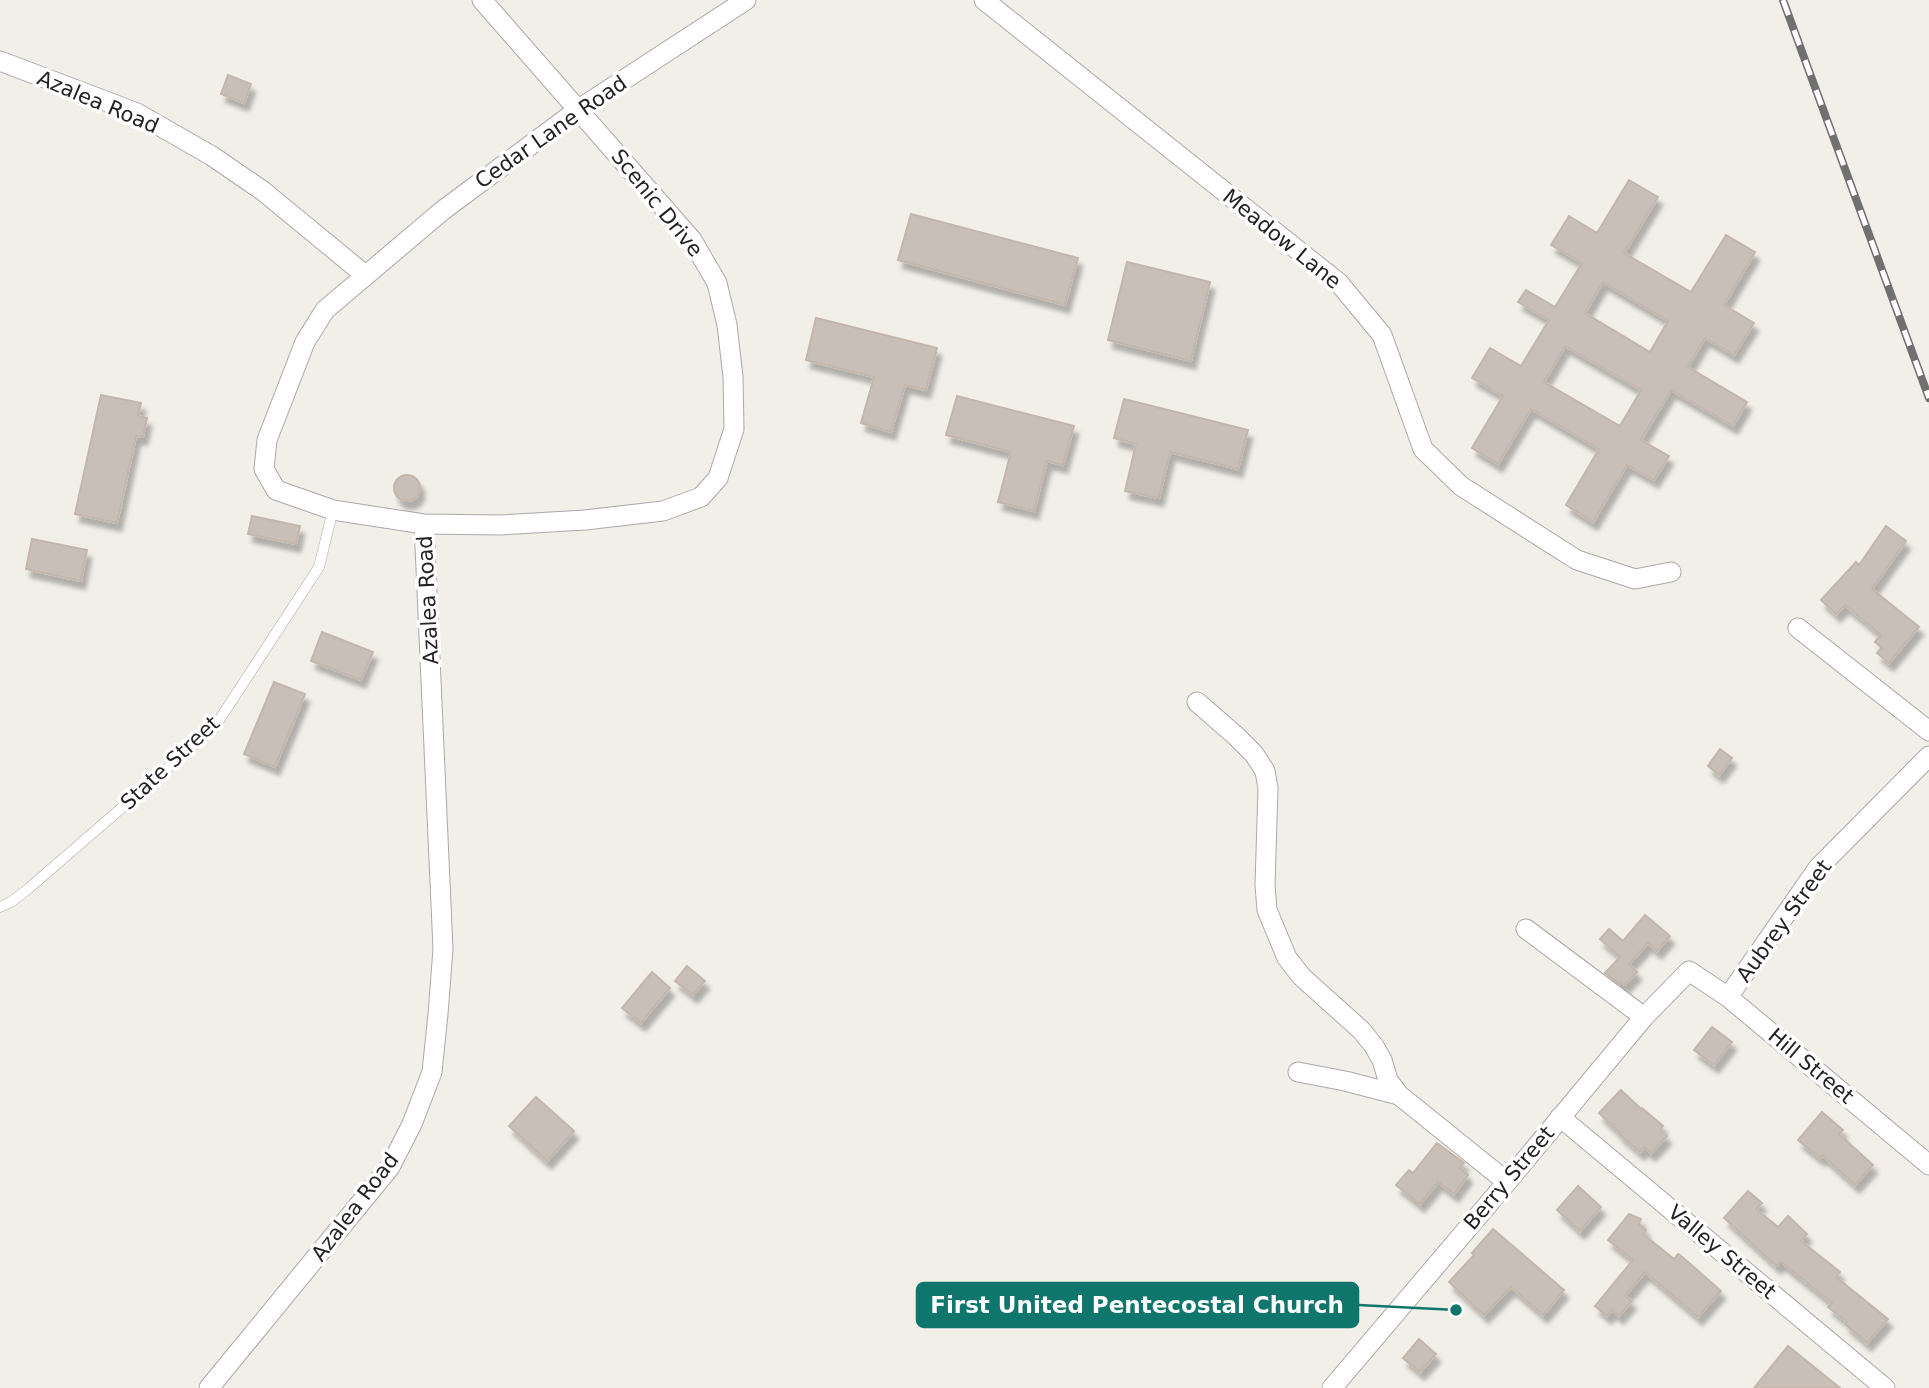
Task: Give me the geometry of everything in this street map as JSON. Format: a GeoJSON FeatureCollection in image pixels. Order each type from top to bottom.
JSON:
{"type":"FeatureCollection","features":[{"type":"Feature","properties":{"kind":"street","name":"Scenic Drive"},"geometry":{"type":"LineString","coordinates":[[425,524],[500,525],[585,520],[663,511],[701,497],[718,478],[734,429],[733,377],[727,325],[717,282],[692,240],[482,0]]}},
{"type":"Feature","properties":{"kind":"street","name":"Cedar Lane Road"},"geometry":{"type":"LineString","coordinates":[[365,275],[442,211],[579,109],[746,0]]}},
{"type":"Feature","properties":{"kind":"street","name":"Meadow Lane"},"geometry":{"type":"LineString","coordinates":[[984,0],[1339,283],[1382,335],[1423,449],[1461,486],[1577,560],[1635,579],[1671,572]]}},
{"type":"Feature","properties":{"kind":"street","name":"Azalea Road"},"geometry":{"type":"LineString","coordinates":[[0,61],[137,113],[212,156],[262,191],[365,275],[325,310],[305,342],[267,440],[264,469],[276,490],[333,510],[425,524],[443,949],[432,1072],[412,1124],[390,1167],[209,1388]]}},
{"type":"Feature","properties":{"kind":"street"},"geometry":{"type":"LineString","coordinates":[[1798,628],[1929,732]]}},
{"type":"Feature","properties":{"kind":"street"},"geometry":{"type":"LineString","coordinates":[[1197,702],[1254,754],[1265,771],[1268,788],[1265,885],[1267,910],[1287,958],[1302,977],[1361,1030],[1374,1046],[1388,1080],[1399,1095],[1507,1182]]}},
{"type":"Feature","properties":{"kind":"street","name":"Aubrey Street"},"geometry":{"type":"LineString","coordinates":[[1728,997],[1818,868],[1929,756]]}},
{"type":"Feature","properties":{"kind":"street"},"geometry":{"type":"LineString","coordinates":[[1526,929],[1644,1017]]}},
{"type":"Feature","properties":{"kind":"street","name":"Hill Street"},"geometry":{"type":"LineString","coordinates":[[1689,971],[1728,997],[1929,1165]]}},
{"type":"Feature","properties":{"kind":"street","name":"Berry Street"},"geometry":{"type":"LineString","coordinates":[[1332,1388],[1644,1017],[1689,971]]}},
{"type":"Feature","properties":{"kind":"street"},"geometry":{"type":"LineString","coordinates":[[1298,1072],[1399,1095]]}},
{"type":"Feature","properties":{"kind":"street","name":"Valley Street"},"geometry":{"type":"LineString","coordinates":[[1560,1117],[1885,1388]]}},
{"type":"Feature","properties":{"kind":"lane","name":"State Street"},"geometry":{"type":"LineString","coordinates":[[0,907],[28,889],[214,728],[319,567],[333,510]]}},
{"type":"Feature","properties":{"kind":"building"},"geometry":{"type":"Polygon","coordinates":[[[228,75],[251,84],[244,103],[221,94],[228,75]]]}},
{"type":"Feature","properties":{"kind":"building"},"geometry":{"type":"Polygon","coordinates":[[[1629,180],[1658,197],[1624,253],[1691,292],[1726,235],[1755,252],[1724,305],[1754,323],[1734,355],[1705,338],[1688,367],[1747,402],[1733,426],[1671,390],[1641,440],[1669,456],[1654,480],[1627,465],[1593,522],[1566,505],[1599,449],[1531,409],[1498,464],[1472,448],[1503,396],[1472,378],[1490,348],[1521,366],[1549,320],[1518,302],[1526,290],[1555,307],[1582,263],[1551,245],[1569,216],[1597,233],[1629,180]],[[1603,282],[1585,313],[1650,352],[1668,321],[1603,282]],[[1565,346],[1544,382],[1620,426],[1641,390],[1565,346]]]}},
{"type":"Feature","properties":{"kind":"building"},"geometry":{"type":"Polygon","coordinates":[[[911,214],[1078,258],[1065,305],[898,260],[911,214]]]}},
{"type":"Feature","properties":{"kind":"building"},"geometry":{"type":"Polygon","coordinates":[[[1127,262],[1210,282],[1191,361],[1108,340],[1127,262]]]}},
{"type":"Feature","properties":{"kind":"building"},"geometry":{"type":"Polygon","coordinates":[[[816,318],[937,348],[926,390],[905,385],[891,432],[861,423],[874,377],[806,360],[816,318]]]}},
{"type":"Feature","properties":{"kind":"building"},"geometry":{"type":"Polygon","coordinates":[[[101,395],[141,403],[138,416],[147,418],[143,437],[136,436],[117,523],[75,514],[101,395]]]}},
{"type":"Feature","properties":{"kind":"building"},"geometry":{"type":"Polygon","coordinates":[[[957,396],[1074,426],[1063,465],[1047,461],[1034,511],[998,502],[1011,452],[946,435],[957,396]]]}},
{"type":"Feature","properties":{"kind":"building"},"geometry":{"type":"Polygon","coordinates":[[[1124,399],[1248,430],[1238,469],[1170,452],[1159,498],[1125,491],[1136,444],[1114,438],[1124,399]]]}},
{"type":"Feature","properties":{"kind":"building"},"geometry":{"type":"Polygon","coordinates":[[[407,475],[416,479],[420,488],[416,497],[407,501],[398,497],[394,488],[398,479],[407,475]]]}},
{"type":"Feature","properties":{"kind":"building"},"geometry":{"type":"Polygon","coordinates":[[[252,516],[300,526],[296,544],[248,534],[252,516]]]}},
{"type":"Feature","properties":{"kind":"building"},"geometry":{"type":"Polygon","coordinates":[[[1886,526],[1906,541],[1872,589],[1919,627],[1889,663],[1877,653],[1882,648],[1875,642],[1881,635],[1845,605],[1836,614],[1821,600],[1856,562],[1859,565],[1886,526]]]}},
{"type":"Feature","properties":{"kind":"building"},"geometry":{"type":"Polygon","coordinates":[[[32,539],[87,550],[81,581],[26,569],[32,539]]]}},
{"type":"Feature","properties":{"kind":"building"},"geometry":{"type":"Polygon","coordinates":[[[322,632],[373,652],[361,680],[311,661],[322,632]]]}},
{"type":"Feature","properties":{"kind":"building"},"geometry":{"type":"Polygon","coordinates":[[[274,682],[305,694],[275,767],[244,754],[274,682]]]}},
{"type":"Feature","properties":{"kind":"building"},"geometry":{"type":"Polygon","coordinates":[[[1720,749],[1732,758],[1719,775],[1708,766],[1720,749]]]}},
{"type":"Feature","properties":{"kind":"building"},"geometry":{"type":"Polygon","coordinates":[[[1645,915],[1670,936],[1657,951],[1648,943],[1629,964],[1637,972],[1625,985],[1621,982],[1620,984],[1605,973],[1620,957],[1600,939],[1609,929],[1623,941],[1645,915]]]}},
{"type":"Feature","properties":{"kind":"building"},"geometry":{"type":"Polygon","coordinates":[[[687,966],[705,981],[693,995],[675,981],[687,966]]]}},
{"type":"Feature","properties":{"kind":"building"},"geometry":{"type":"Polygon","coordinates":[[[652,972],[670,988],[641,1023],[622,1008],[652,972]]]}},
{"type":"Feature","properties":{"kind":"building"},"geometry":{"type":"Polygon","coordinates":[[[1712,1027],[1732,1042],[1714,1065],[1694,1050],[1712,1027]]]}},
{"type":"Feature","properties":{"kind":"building"},"geometry":{"type":"Polygon","coordinates":[[[1621,1090],[1663,1126],[1660,1130],[1667,1136],[1651,1153],[1644,1147],[1640,1152],[1599,1113],[1621,1090]]]}},
{"type":"Feature","properties":{"kind":"building"},"geometry":{"type":"Polygon","coordinates":[[[536,1097],[574,1131],[547,1161],[509,1126],[536,1097]]]}},
{"type":"Feature","properties":{"kind":"building"},"geometry":{"type":"Polygon","coordinates":[[[1822,1112],[1843,1130],[1839,1134],[1873,1165],[1855,1185],[1822,1155],[1820,1158],[1798,1140],[1822,1112]]]}},
{"type":"Feature","properties":{"kind":"building"},"geometry":{"type":"Polygon","coordinates":[[[1437,1143],[1464,1163],[1460,1168],[1468,1175],[1454,1194],[1438,1182],[1420,1204],[1396,1185],[1409,1170],[1413,1173],[1437,1143]]]}},
{"type":"Feature","properties":{"kind":"building"},"geometry":{"type":"Polygon","coordinates":[[[1578,1186],[1601,1207],[1580,1231],[1557,1210],[1578,1186]]]}},
{"type":"Feature","properties":{"kind":"building"},"geometry":{"type":"Polygon","coordinates":[[[1748,1191],[1762,1203],[1756,1209],[1778,1227],[1788,1216],[1807,1234],[1801,1241],[1840,1272],[1836,1277],[1888,1319],[1867,1343],[1828,1307],[1832,1303],[1781,1262],[1776,1266],[1724,1218],[1748,1191]]]}},
{"type":"Feature","properties":{"kind":"building"},"geometry":{"type":"Polygon","coordinates":[[[1629,1214],[1641,1219],[1639,1224],[1646,1230],[1643,1234],[1674,1259],[1680,1255],[1721,1291],[1698,1317],[1645,1272],[1625,1296],[1632,1301],[1619,1316],[1612,1310],[1607,1316],[1595,1306],[1633,1260],[1608,1240],[1629,1214]]]}},
{"type":"Feature","properties":{"kind":"building"},"geometry":{"type":"Polygon","coordinates":[[[1493,1229],[1564,1290],[1543,1315],[1511,1287],[1484,1315],[1449,1282],[1493,1229]]]}},
{"type":"Feature","properties":{"kind":"building"},"geometry":{"type":"Polygon","coordinates":[[[1419,1339],[1436,1354],[1420,1372],[1403,1358],[1419,1339]]]}},
{"type":"Feature","properties":{"kind":"building"},"geometry":{"type":"Polygon","coordinates":[[[1788,1346],[1840,1388],[1754,1388],[1788,1346]]]}},
{"type":"Feature","properties":{"kind":"railway"},"geometry":{"type":"LineString","coordinates":[[1783,0],[1929,398]]}},
{"type":"Feature","properties":{"kind":"place","name":"First United Pentecostal Church"},"geometry":{"type":"Point","coordinates":[1456,1310]}}]}
